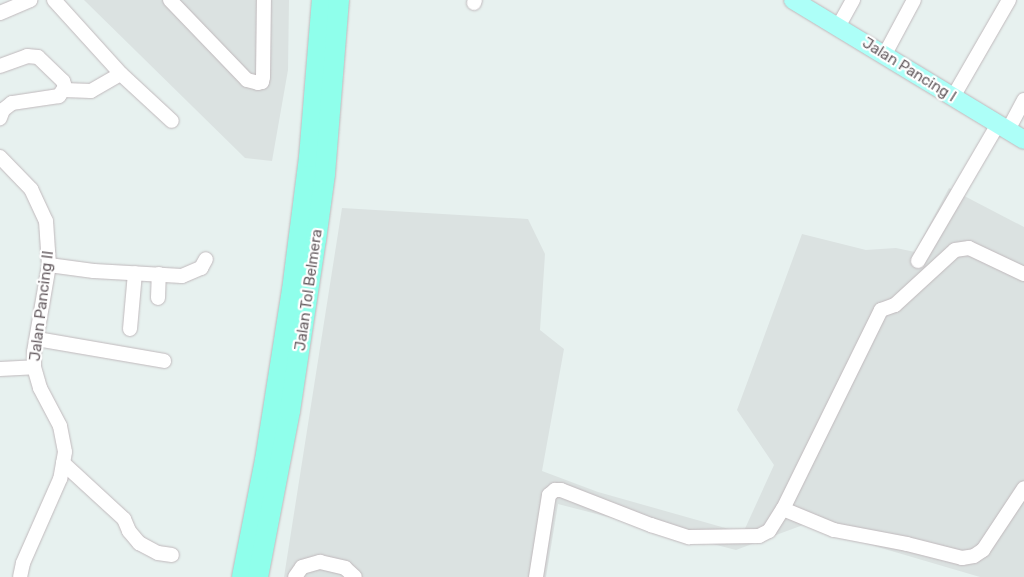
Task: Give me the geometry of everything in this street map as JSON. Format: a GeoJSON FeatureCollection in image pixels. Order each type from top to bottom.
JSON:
{"type":"FeatureCollection","features":[{"type":"Feature","properties":{"kind":"highway","name":"Jalan Tol Belmera"},"geometry":{"type":"LineString","coordinates":[[242,577],[278,385],[296,263],[309,157],[322,0]]}},
{"type":"Feature","properties":{"kind":"highway","name":"Jalan Tol Belmera"},"geometry":{"type":"LineString","coordinates":[[258,577],[290,411],[316,240],[326,164],[339,0]]}},
{"type":"Feature","properties":{"kind":"main road","name":"Jalan Pancing I"},"geometry":{"type":"LineString","coordinates":[[803,2],[838,26],[1024,140]]}},
{"type":"Feature","properties":{"kind":"street"},"geometry":{"type":"LineString","coordinates":[[0,13],[30,0]]}},
{"type":"Feature","properties":{"kind":"street"},"geometry":{"type":"LineString","coordinates":[[54,0],[121,74],[172,121]]}},
{"type":"Feature","properties":{"kind":"street"},"geometry":{"type":"LineString","coordinates":[[170,0],[247,80],[258,83],[262,82],[263,77],[264,0]]}},
{"type":"Feature","properties":{"kind":"street"},"geometry":{"type":"LineString","coordinates":[[838,26],[853,0]]}},
{"type":"Feature","properties":{"kind":"street"},"geometry":{"type":"LineString","coordinates":[[885,54],[914,0]]}},
{"type":"Feature","properties":{"kind":"street"},"geometry":{"type":"LineString","coordinates":[[953,97],[1009,0]]}},
{"type":"Feature","properties":{"kind":"street"},"geometry":{"type":"LineString","coordinates":[[0,66],[27,56],[38,57],[62,81],[64,90]]}},
{"type":"Feature","properties":{"kind":"street"},"geometry":{"type":"LineString","coordinates":[[0,118],[3,110],[12,103],[56,97],[64,90],[91,92],[121,74]]}},
{"type":"Feature","properties":{"kind":"street"},"geometry":{"type":"LineString","coordinates":[[918,261],[1003,126],[1024,100]]}},
{"type":"Feature","properties":{"kind":"street","name":"Jalan Pancing II"},"geometry":{"type":"LineString","coordinates":[[0,157],[23,179],[39,203],[46,220],[49,265],[34,352],[34,367],[40,388],[60,426],[65,452],[60,479],[23,563],[21,577]]}},
{"type":"Feature","properties":{"kind":"street"},"geometry":{"type":"LineString","coordinates":[[536,577],[549,495],[555,490],[561,490],[651,525],[689,537],[760,536],[769,531],[783,509],[882,310],[895,305],[955,250],[969,248],[1024,274]]}},
{"type":"Feature","properties":{"kind":"street"},"geometry":{"type":"LineString","coordinates":[[49,265],[182,276],[201,268],[206,259]]}},
{"type":"Feature","properties":{"kind":"street"},"geometry":{"type":"LineString","coordinates":[[130,328],[135,273]]}},
{"type":"Feature","properties":{"kind":"street"},"geometry":{"type":"LineString","coordinates":[[158,298],[159,274]]}},
{"type":"Feature","properties":{"kind":"street"},"geometry":{"type":"LineString","coordinates":[[37,339],[164,361]]}},
{"type":"Feature","properties":{"kind":"street"},"geometry":{"type":"LineString","coordinates":[[0,369],[34,367]]}},
{"type":"Feature","properties":{"kind":"street"},"geometry":{"type":"LineString","coordinates":[[63,464],[124,519],[128,531],[139,542],[158,553],[172,555]]}},
{"type":"Feature","properties":{"kind":"street"},"geometry":{"type":"LineString","coordinates":[[783,509],[834,530],[968,558],[983,550],[1024,488]]}},
{"type":"Feature","properties":{"kind":"street"},"geometry":{"type":"LineString","coordinates":[[295,577],[302,567],[320,562],[345,568],[355,577]]}},
{"type":"Feature","properties":{"kind":"shaded area"},"geometry":{"type":"Polygon","coordinates":[[[84,0],[289,0],[288,70],[272,161],[245,158],[84,0]]]}},
{"type":"Feature","properties":{"kind":"shaded area"},"geometry":{"type":"Polygon","coordinates":[[[949,188],[1024,227],[1024,577],[980,577],[803,525],[736,550],[558,504],[546,577],[284,577],[342,208],[528,219],[545,254],[540,330],[564,349],[542,471],[598,492],[743,533],[774,465],[737,410],[802,234],[866,250],[896,248],[915,252],[949,188]]]}}]}
